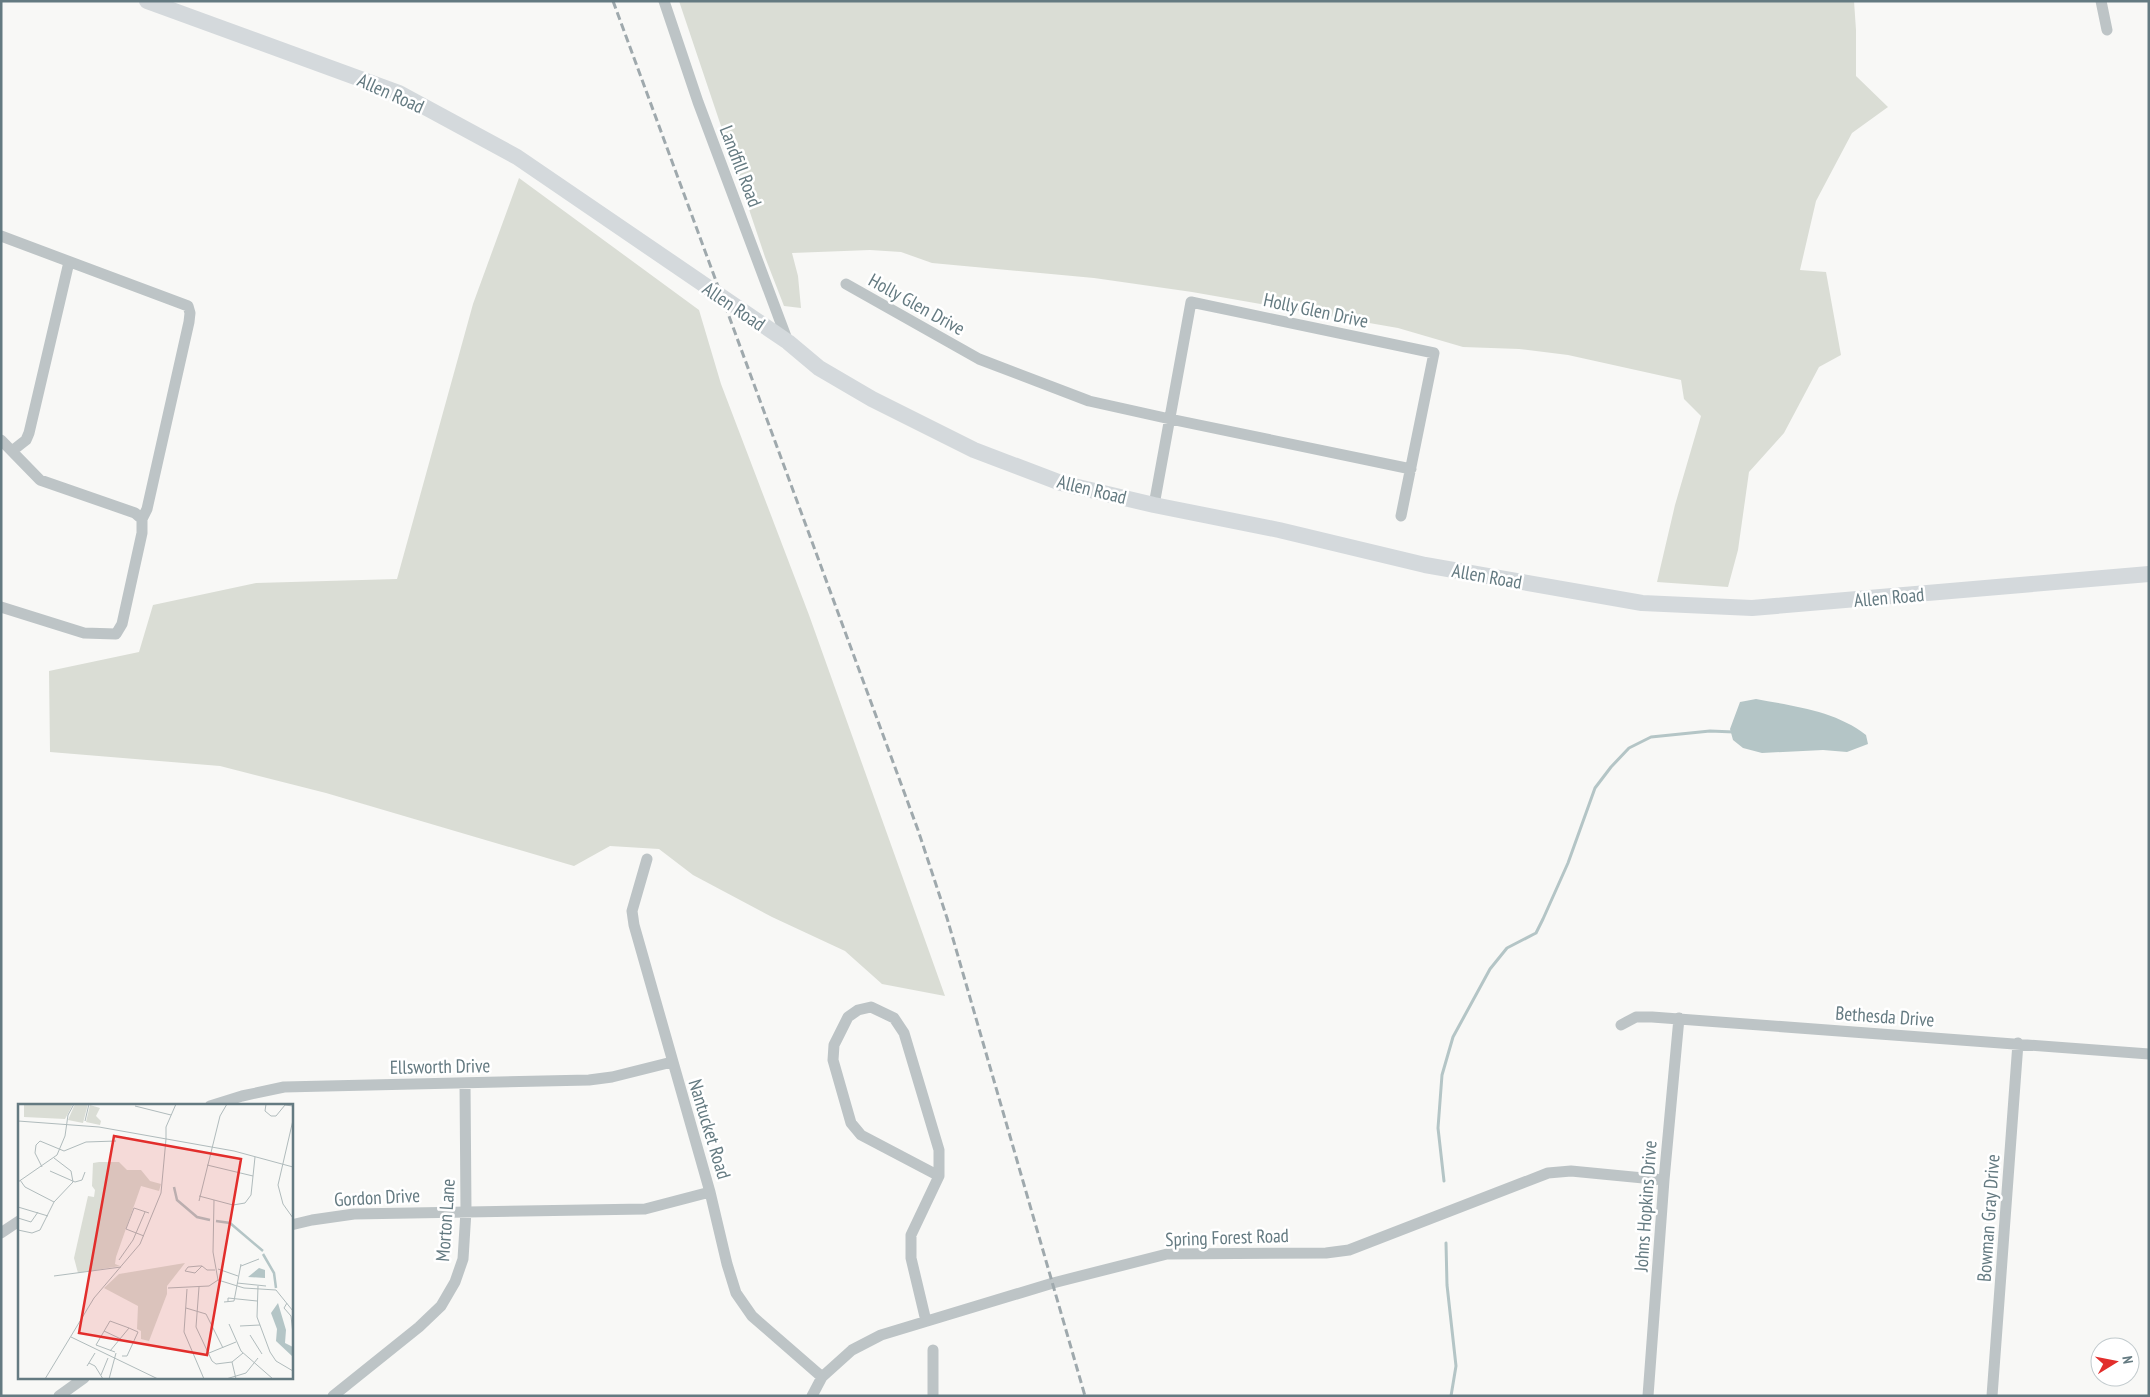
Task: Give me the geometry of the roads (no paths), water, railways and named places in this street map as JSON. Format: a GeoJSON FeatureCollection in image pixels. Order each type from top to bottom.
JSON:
{"type":"FeatureCollection","features":[{"type":"Feature","properties":{"kind":"main road","name":"Allen Road"},"geometry":{"type":"LineString","coordinates":[[147,1],[399,93],[517,157],[788,342],[819,368],[872,399],[974,450],[1061,483],[1154,505],[1279,530],[1425,565],[1642,603],[1752,608],[2149,574]]}},
{"type":"Feature","properties":{"kind":"street","name":"Landfill Road"},"geometry":{"type":"LineString","coordinates":[[664,1],[698,102],[788,342]]}},
{"type":"Feature","properties":{"kind":"street"},"geometry":{"type":"LineString","coordinates":[[2101,1],[2107,30]]}},
{"type":"Feature","properties":{"kind":"street"},"geometry":{"type":"LineString","coordinates":[[1,236],[181,302],[188,306],[190,313],[147,508],[142,519],[142,533],[122,624],[116,634],[84,633],[1,607]]}},
{"type":"Feature","properties":{"kind":"street"},"geometry":{"type":"LineString","coordinates":[[12,451],[26,440],[29,433],[70,262]]}},
{"type":"Feature","properties":{"kind":"street","name":"Holly Glen Drive"},"geometry":{"type":"LineString","coordinates":[[846,284],[979,359],[1089,401],[1411,469]]}},
{"type":"Feature","properties":{"kind":"street","name":"Holly Glen Drive"},"geometry":{"type":"LineString","coordinates":[[1154,505],[1191,302],[1434,353],[1401,516]]}},
{"type":"Feature","properties":{"kind":"street"},"geometry":{"type":"LineString","coordinates":[[1,440],[40,480],[135,513],[142,519]]}},
{"type":"Feature","properties":{"kind":"street","name":"Nantucket Road"},"geometry":{"type":"LineString","coordinates":[[647,859],[632,911],[634,925],[710,1192],[736,1293],[752,1316],[822,1377]]}},
{"type":"Feature","properties":{"kind":"street"},"geometry":{"type":"LineString","coordinates":[[926,1321],[911,1258],[911,1234],[939,1176],[939,1150],[904,1033],[894,1018],[871,1007],[858,1010],[848,1017],[834,1045],[833,1060],[852,1123],[861,1134],[939,1176]]}},
{"type":"Feature","properties":{"kind":"street","name":"Bethesda Drive"},"geometry":{"type":"LineString","coordinates":[[1621,1025],[1636,1017],[1678,1018],[2149,1054]]}},
{"type":"Feature","properties":{"kind":"street","name":"Johns Hopkins Drive"},"geometry":{"type":"LineString","coordinates":[[1648,1396],[1678,1018]]}},
{"type":"Feature","properties":{"kind":"street","name":"Bowman Gray Drive"},"geometry":{"type":"LineString","coordinates":[[1992,1396],[2018,1043]]}},
{"type":"Feature","properties":{"kind":"street","name":"Ellsworth Drive"},"geometry":{"type":"LineString","coordinates":[[216,1104],[242,1096],[284,1087],[589,1080],[612,1077],[672,1062]]}},
{"type":"Feature","properties":{"kind":"street","name":"Morton Lane"},"geometry":{"type":"LineString","coordinates":[[333,1396],[419,1327],[441,1306],[455,1282],[463,1259],[466,1211],[465,1083]]}},
{"type":"Feature","properties":{"kind":"street","name":"Spring Forest Road"},"geometry":{"type":"LineString","coordinates":[[812,1396],[822,1377],[852,1350],[881,1335],[1053,1283],[1167,1254],[1326,1253],[1350,1250],[1548,1173],[1571,1171],[1664,1180]]}},
{"type":"Feature","properties":{"kind":"street","name":"Gordon Drive"},"geometry":{"type":"LineString","coordinates":[[292,1226],[312,1220],[354,1214],[645,1209],[710,1192]]}},
{"type":"Feature","properties":{"kind":"street"},"geometry":{"type":"LineString","coordinates":[[1,1233],[18,1222]]}},
{"type":"Feature","properties":{"kind":"street"},"geometry":{"type":"LineString","coordinates":[[933,1350],[933,1396]]}},
{"type":"Feature","properties":{"kind":"street"},"geometry":{"type":"LineString","coordinates":[[59,1396],[81,1380]]}},
{"type":"Feature","properties":{"kind":"waterway"},"geometry":{"type":"LineString","coordinates":[[1444,1181],[1438,1128],[1442,1075],[1453,1037],[1490,969],[1507,948],[1536,933],[1568,863],[1595,788],[1629,748],[1651,737],[1710,731],[1734,732]]}},
{"type":"Feature","properties":{"kind":"waterway"},"geometry":{"type":"LineString","coordinates":[[1446,1243],[1447,1285],[1456,1366],[1451,1396]]}},
{"type":"Feature","properties":{"kind":"railway"},"geometry":{"type":"LineString","coordinates":[[613,1],[918,830],[947,918],[1085,1396]]}}]}
